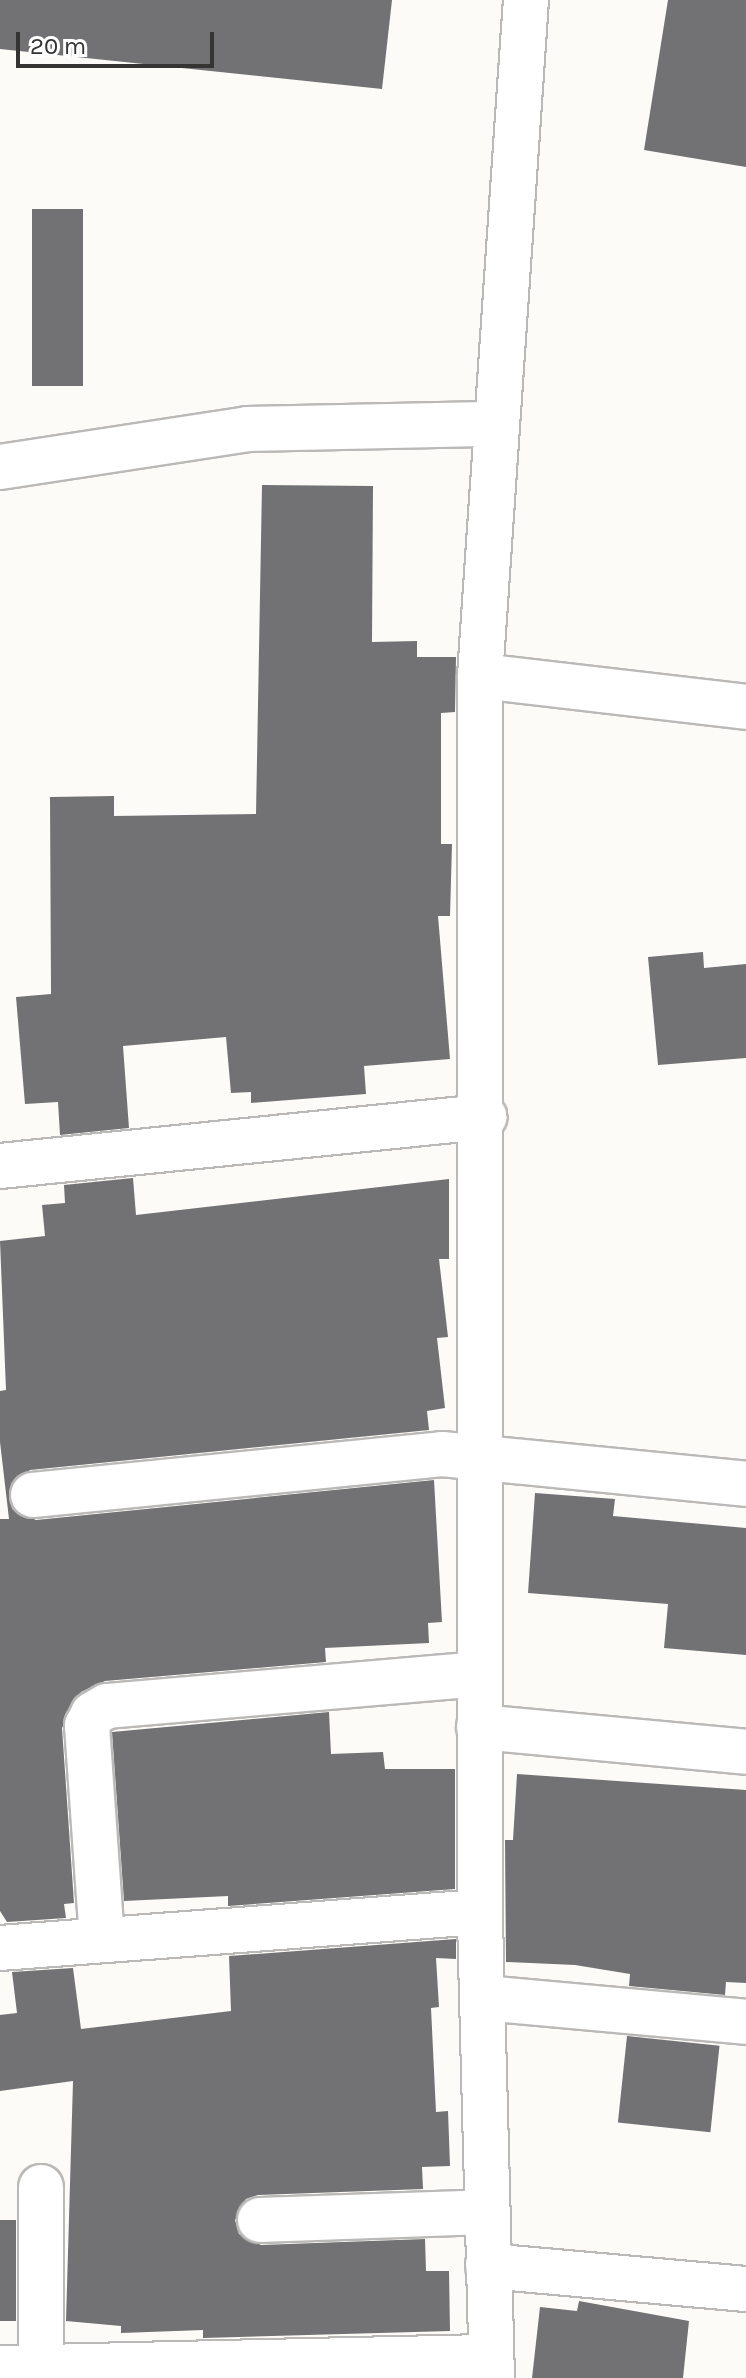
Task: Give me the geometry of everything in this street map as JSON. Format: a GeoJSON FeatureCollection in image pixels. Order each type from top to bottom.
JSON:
{"type":"FeatureCollection","features":[{"type":"Feature","properties":{"kind":"street"},"geometry":{"type":"LineString","coordinates":[[41,2187],[20,2368],[171,2365],[491,2368],[480,1912],[478,1458],[485,1117],[480,676],[492,424],[526,0]]}},
{"type":"Feature","properties":{"kind":"street"},"geometry":{"type":"LineString","coordinates":[[0,467],[247,429],[492,424]]}},
{"type":"Feature","properties":{"kind":"street"},"geometry":{"type":"LineString","coordinates":[[480,676],[746,707]]}},
{"type":"Feature","properties":{"kind":"street"},"geometry":{"type":"LineString","coordinates":[[0,1166],[485,1117]]}},
{"type":"Feature","properties":{"kind":"street"},"geometry":{"type":"LineString","coordinates":[[33,1495],[442,1454],[746,1484]]}},
{"type":"Feature","properties":{"kind":"street"},"geometry":{"type":"LineString","coordinates":[[102,1940],[87,1726],[93,1714],[107,1706],[479,1674]]}},
{"type":"Feature","properties":{"kind":"street"},"geometry":{"type":"LineString","coordinates":[[479,1727],[746,1752]]}},
{"type":"Feature","properties":{"kind":"street"},"geometry":{"type":"LineString","coordinates":[[0,1948],[480,1912]]}},
{"type":"Feature","properties":{"kind":"street"},"geometry":{"type":"LineString","coordinates":[[484,1998],[746,2022]]}},
{"type":"Feature","properties":{"kind":"street"},"geometry":{"type":"LineString","coordinates":[[260,2220],[485,2212]]}},
{"type":"Feature","properties":{"kind":"street"},"geometry":{"type":"LineString","coordinates":[[488,2266],[746,2289]]}},
{"type":"Feature","properties":{"kind":"building"},"geometry":{"type":"Polygon","coordinates":[[[0,0],[392,0],[382,89],[0,49],[0,0]]]}},
{"type":"Feature","properties":{"kind":"building"},"geometry":{"type":"Polygon","coordinates":[[[668,0],[746,0],[746,167],[644,150],[668,0]]]}},
{"type":"Feature","properties":{"kind":"building"},"geometry":{"type":"Polygon","coordinates":[[[32,209],[83,209],[83,386],[32,386],[32,209]]]}},
{"type":"Feature","properties":{"kind":"building"},"geometry":{"type":"Polygon","coordinates":[[[262,485],[373,486],[372,642],[417,641],[417,657],[456,657],[455,712],[441,713],[441,844],[452,844],[450,916],[438,916],[450,1059],[364,1066],[366,1094],[251,1103],[251,1092],[231,1093],[226,1037],[123,1046],[129,1128],[60,1135],[58,1102],[25,1104],[16,997],[51,994],[50,797],[114,796],[114,816],[256,814],[262,485]]]}},
{"type":"Feature","properties":{"kind":"building"},"geometry":{"type":"Polygon","coordinates":[[[703,952],[704,968],[746,964],[746,1058],[658,1065],[648,957],[703,952]]]}},
{"type":"Feature","properties":{"kind":"building"},"geometry":{"type":"Polygon","coordinates":[[[133,1178],[136,1215],[449,1179],[449,1259],[439,1259],[448,1337],[437,1338],[445,1408],[427,1411],[429,1430],[30,1470],[11,1484],[12,1509],[36,1520],[434,1480],[442,1622],[428,1623],[429,1643],[325,1648],[326,1662],[105,1681],[81,1692],[62,1728],[74,1903],[64,1904],[66,1918],[7,1922],[0,1911],[0,1519],[9,1519],[0,1442],[0,1391],[6,1390],[0,1241],[45,1236],[42,1205],[65,1203],[64,1185],[133,1178]]]}},
{"type":"Feature","properties":{"kind":"building"},"geometry":{"type":"Polygon","coordinates":[[[535,1493],[615,1499],[613,1516],[746,1528],[746,1655],[664,1648],[668,1604],[528,1593],[535,1493]]]}},
{"type":"Feature","properties":{"kind":"building"},"geometry":{"type":"Polygon","coordinates":[[[329,1712],[331,1754],[383,1752],[385,1769],[455,1769],[455,1889],[228,1906],[228,1896],[124,1901],[112,1732],[329,1712]]]}},
{"type":"Feature","properties":{"kind":"building"},"geometry":{"type":"Polygon","coordinates":[[[517,1774],[746,1790],[746,1983],[726,1982],[725,1995],[629,1986],[630,1974],[575,1965],[506,1962],[505,1840],[513,1840],[517,1774]]]}},
{"type":"Feature","properties":{"kind":"building"},"geometry":{"type":"Polygon","coordinates":[[[456,1939],[456,1959],[436,1958],[439,2007],[431,2008],[436,2112],[448,2111],[450,2166],[422,2167],[423,2189],[258,2195],[246,2199],[235,2220],[239,2234],[261,2245],[425,2239],[426,2271],[449,2271],[450,2331],[203,2338],[203,2330],[121,2333],[121,2326],[66,2321],[73,2081],[0,2091],[0,2015],[17,2013],[12,1972],[73,1968],[81,2029],[231,2011],[229,1956],[456,1939]]]}},
{"type":"Feature","properties":{"kind":"building"},"geometry":{"type":"Polygon","coordinates":[[[627,2036],[719,2046],[710,2132],[618,2123],[627,2036]]]}},
{"type":"Feature","properties":{"kind":"building"},"geometry":{"type":"Polygon","coordinates":[[[0,2220],[16,2220],[16,2321],[0,2321],[0,2220]]]}},
{"type":"Feature","properties":{"kind":"building"},"geometry":{"type":"Polygon","coordinates":[[[579,2301],[689,2321],[683,2378],[532,2378],[540,2307],[577,2311],[579,2301]]]}}]}
